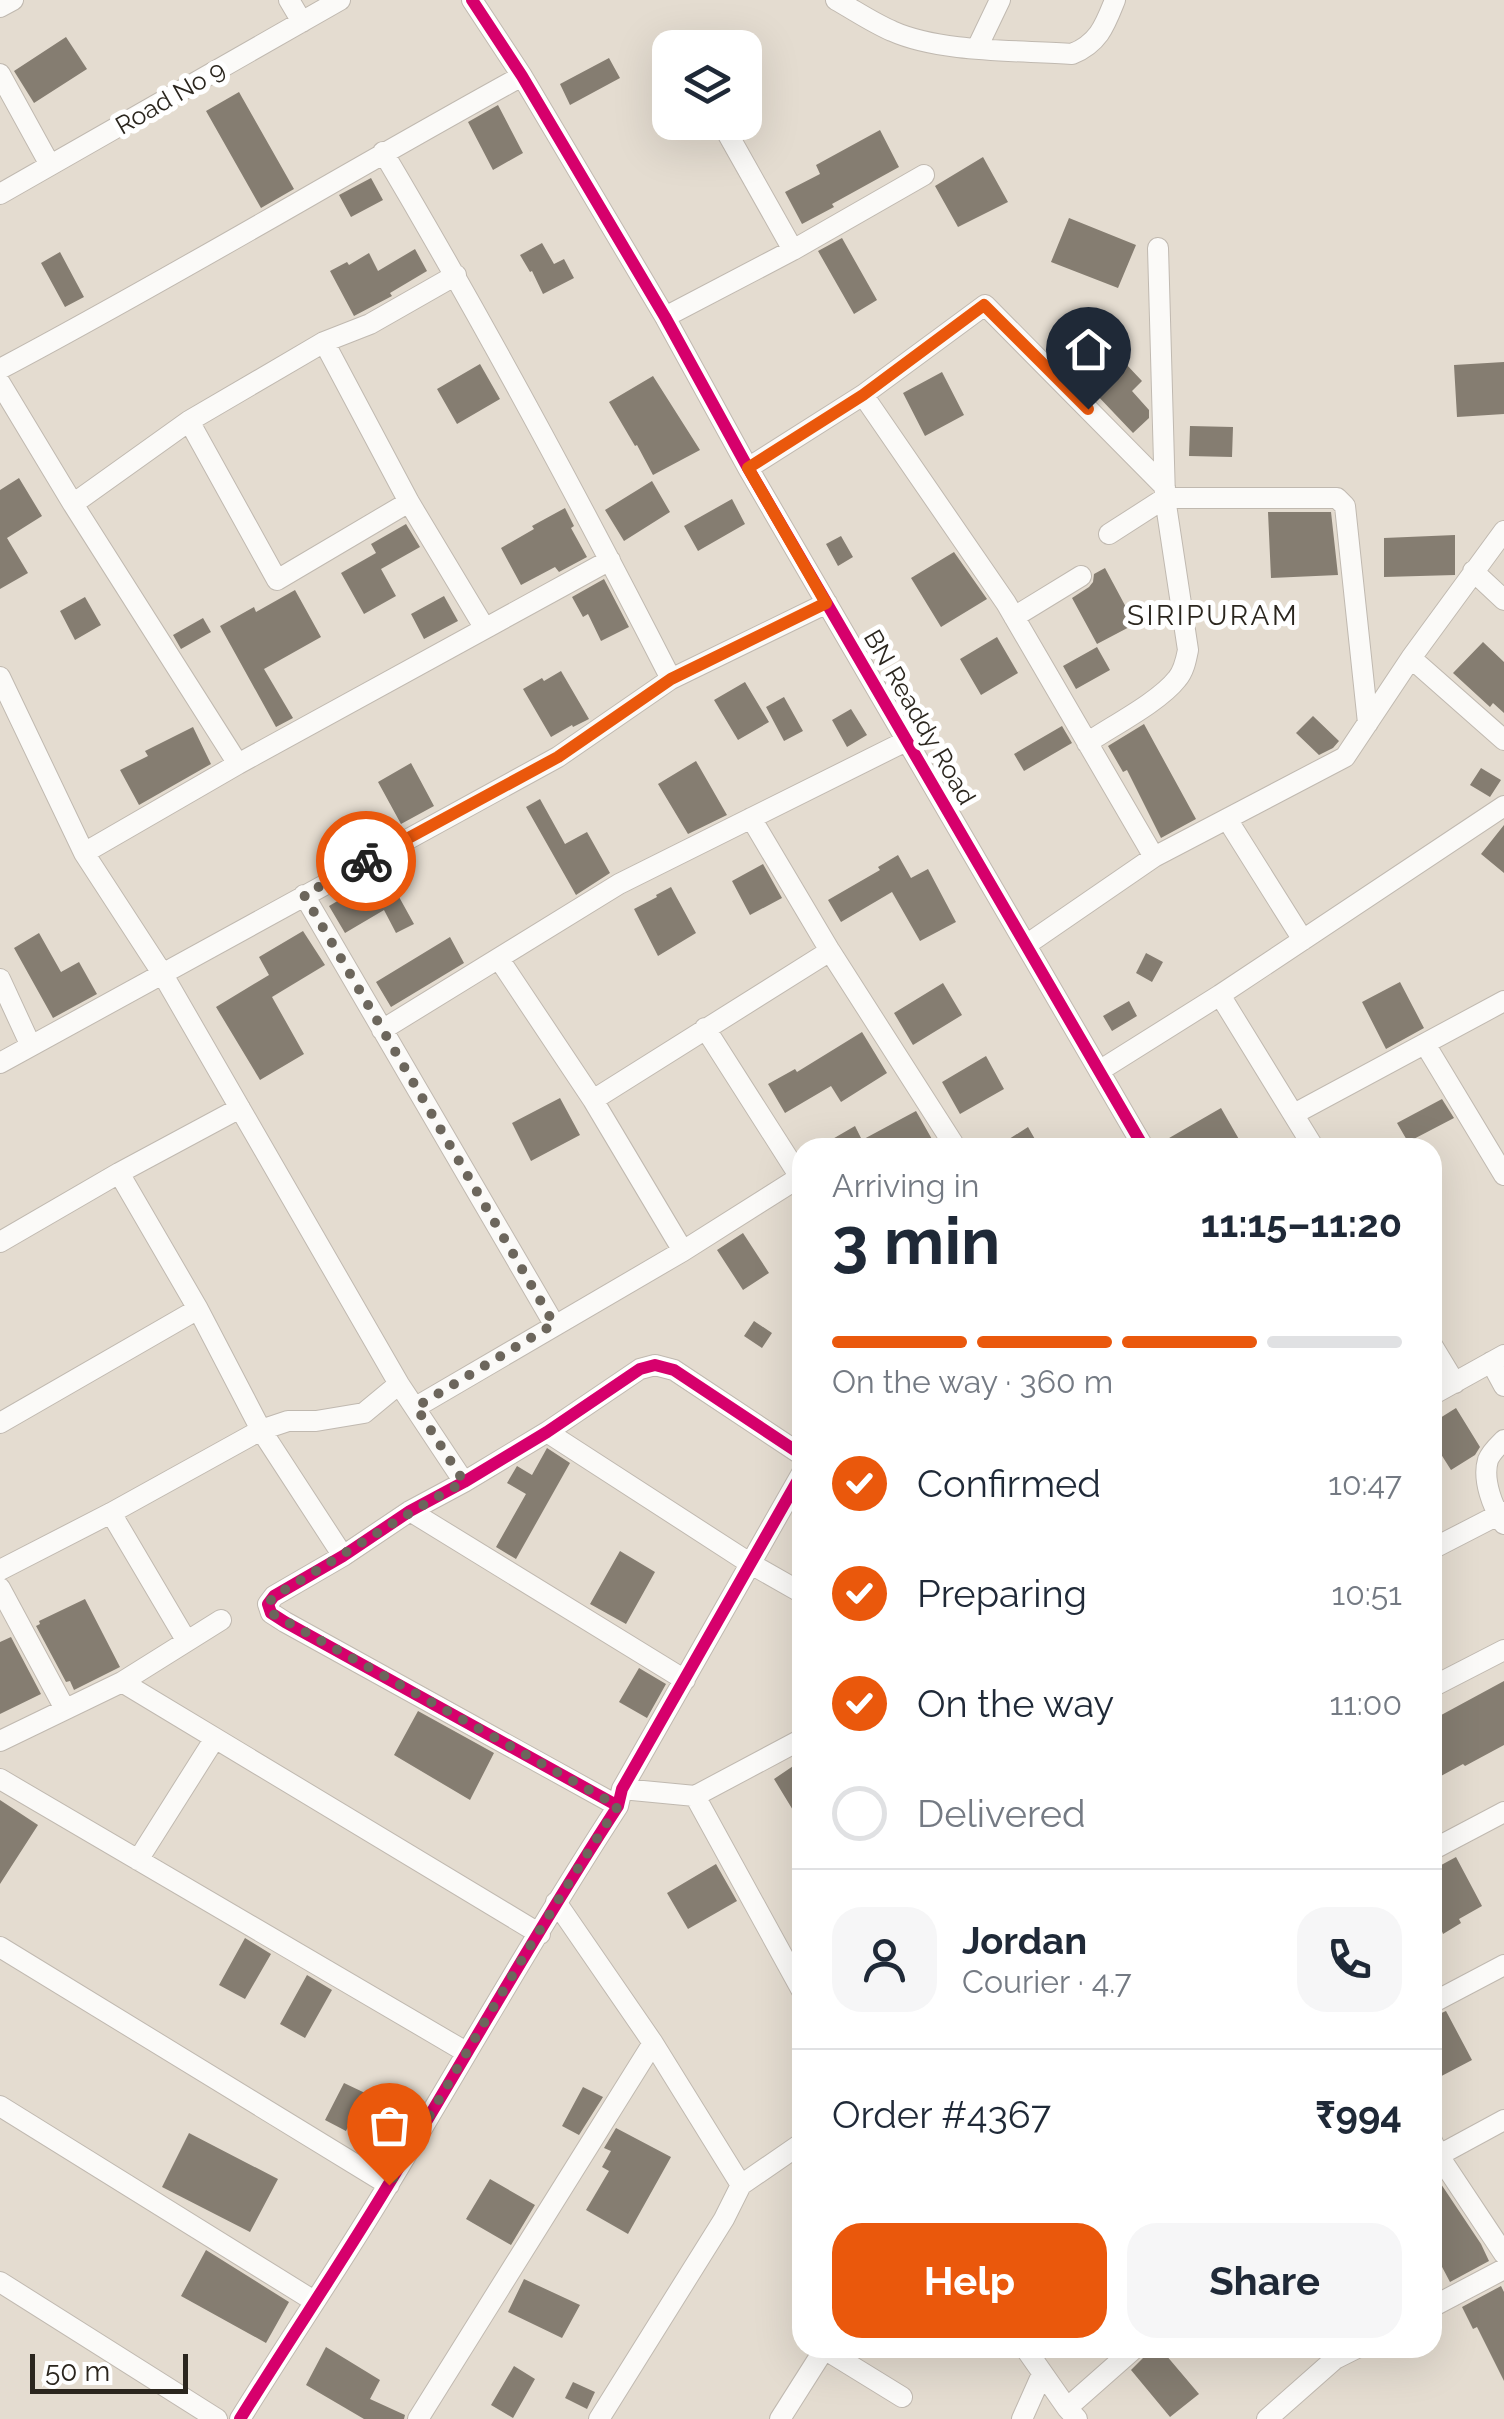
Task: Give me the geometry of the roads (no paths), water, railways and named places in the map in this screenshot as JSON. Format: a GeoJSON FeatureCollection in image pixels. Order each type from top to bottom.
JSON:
{"type":"FeatureCollection","features":[{"type":"Feature","properties":{"kind":"street"},"geometry":{"type":"LineString","coordinates":[[0,8],[12,0]]}},
{"type":"Feature","properties":{"kind":"street"},"geometry":{"type":"LineString","coordinates":[[289,0],[302,22]]}},
{"type":"Feature","properties":{"kind":"street","name":"Road No 9"},"geometry":{"type":"LineString","coordinates":[[0,194],[340,0]]}},
{"type":"Feature","properties":{"kind":"street","name":"BN Readdy Road"},"geometry":{"type":"LineString","coordinates":[[472,0],[522,76],[665,317],[748,468],[1138,1138]]}},
{"type":"Feature","properties":{"kind":"street"},"geometry":{"type":"LineString","coordinates":[[836,0],[893,32],[928,42],[1072,54],[1101,34],[1115,0]]}},
{"type":"Feature","properties":{"kind":"street"},"geometry":{"type":"LineString","coordinates":[[977,48],[1000,0]]}},
{"type":"Feature","properties":{"kind":"street"},"geometry":{"type":"LineString","coordinates":[[0,74],[50,166]]}},
{"type":"Feature","properties":{"kind":"street"},"geometry":{"type":"LineString","coordinates":[[0,369],[522,76]]}},
{"type":"Feature","properties":{"kind":"street"},"geometry":{"type":"LineString","coordinates":[[731,140],[793,250]]}},
{"type":"Feature","properties":{"kind":"street"},"geometry":{"type":"LineString","coordinates":[[383,152],[456,275],[671,679]]}},
{"type":"Feature","properties":{"kind":"street"},"geometry":{"type":"LineString","coordinates":[[665,317],[924,175]]}},
{"type":"Feature","properties":{"kind":"street"},"geometry":{"type":"LineString","coordinates":[[1086,743],[1166,691],[1184,668],[1188,650],[1165,493],[1158,248]]}},
{"type":"Feature","properties":{"kind":"street"},"geometry":{"type":"LineString","coordinates":[[73,504],[188,421],[324,342],[370,324],[456,275]]}},
{"type":"Feature","properties":{"kind":"street"},"geometry":{"type":"LineString","coordinates":[[748,468],[863,395],[984,305],[1165,493]]}},
{"type":"Feature","properties":{"kind":"street"},"geometry":{"type":"LineString","coordinates":[[324,342],[409,502],[484,627]]}},
{"type":"Feature","properties":{"kind":"street"},"geometry":{"type":"LineString","coordinates":[[0,382],[238,764]]}},
{"type":"Feature","properties":{"kind":"street"},"geometry":{"type":"LineString","coordinates":[[863,395],[1014,617],[1154,858]]}},
{"type":"Feature","properties":{"kind":"street"},"geometry":{"type":"LineString","coordinates":[[188,421],[278,580],[409,502]]}},
{"type":"Feature","properties":{"kind":"street"},"geometry":{"type":"LineString","coordinates":[[1110,534],[1165,493],[1337,498],[1345,506],[1368,722]]}},
{"type":"Feature","properties":{"kind":"street"},"geometry":{"type":"LineString","coordinates":[[1026,946],[1154,858],[1345,756],[1504,531]]}},
{"type":"Feature","properties":{"kind":"street"},"geometry":{"type":"LineString","coordinates":[[84,852],[610,560]]}},
{"type":"Feature","properties":{"kind":"street"},"geometry":{"type":"LineString","coordinates":[[1474,572],[1504,600]]}},
{"type":"Feature","properties":{"kind":"street"},"geometry":{"type":"LineString","coordinates":[[1014,617],[1081,576]]}},
{"type":"Feature","properties":{"kind":"street"},"geometry":{"type":"LineString","coordinates":[[0,1063],[558,757],[671,679],[826,603]]}},
{"type":"Feature","properties":{"kind":"street"},"geometry":{"type":"LineString","coordinates":[[1411,658],[1504,740]]}},
{"type":"Feature","properties":{"kind":"street"},"geometry":{"type":"LineString","coordinates":[[0,677],[84,852],[162,973],[399,1384],[464,1482]]}},
{"type":"Feature","properties":{"kind":"street"},"geometry":{"type":"LineString","coordinates":[[382,1030],[619,884],[908,740]]}},
{"type":"Feature","properties":{"kind":"street"},"geometry":{"type":"LineString","coordinates":[[1099,1072],[1504,806]]}},
{"type":"Feature","properties":{"kind":"street"},"geometry":{"type":"LineString","coordinates":[[751,818],[830,952],[950,1138]]}},
{"type":"Feature","properties":{"kind":"street"},"geometry":{"type":"LineString","coordinates":[[1227,819],[1302,940]]}},
{"type":"Feature","properties":{"kind":"street"},"geometry":{"type":"LineString","coordinates":[[304,895],[554,1324]]}},
{"type":"Feature","properties":{"kind":"street"},"geometry":{"type":"LineString","coordinates":[[592,1100],[830,952]]}},
{"type":"Feature","properties":{"kind":"street"},"geometry":{"type":"LineString","coordinates":[[498,959],[592,1100],[683,1251]]}},
{"type":"Feature","properties":{"kind":"street"},"geometry":{"type":"LineString","coordinates":[[0,979],[30,1044]]}},
{"type":"Feature","properties":{"kind":"street"},"geometry":{"type":"LineString","coordinates":[[1220,995],[1308,1138]]}},
{"type":"Feature","properties":{"kind":"street"},"geometry":{"type":"LineString","coordinates":[[1294,1114],[1504,1001]]}},
{"type":"Feature","properties":{"kind":"street"},"geometry":{"type":"LineString","coordinates":[[706,1028],[792,1165]]}},
{"type":"Feature","properties":{"kind":"street"},"geometry":{"type":"LineString","coordinates":[[1424,1044],[1504,1174]]}},
{"type":"Feature","properties":{"kind":"street"},"geometry":{"type":"LineString","coordinates":[[0,1242],[240,1108]]}},
{"type":"Feature","properties":{"kind":"street"},"geometry":{"type":"LineString","coordinates":[[119,1173],[198,1309],[261,1430],[343,1556]]}},
{"type":"Feature","properties":{"kind":"street"},"geometry":{"type":"LineString","coordinates":[[416,1407],[792,1184]]}},
{"type":"Feature","properties":{"kind":"street"},"geometry":{"type":"LineString","coordinates":[[0,1424],[198,1309]]}},
{"type":"Feature","properties":{"kind":"street"},"geometry":{"type":"LineString","coordinates":[[1442,1390],[1497,1359],[1504,1386]]}},
{"type":"Feature","properties":{"kind":"street"},"geometry":{"type":"LineString","coordinates":[[1442,1362],[1455,1383]]}},
{"type":"Feature","properties":{"kind":"street"},"geometry":{"type":"LineString","coordinates":[[792,1448],[674,1370],[655,1365],[640,1369],[547,1432],[410,1511],[274,1596],[268,1604],[271,1613],[620,1798],[695,1796],[792,1743]]}},
{"type":"Feature","properties":{"kind":"street"},"geometry":{"type":"LineString","coordinates":[[0,1570],[261,1430],[288,1421],[364,1413],[399,1384]]}},
{"type":"Feature","properties":{"kind":"street"},"geometry":{"type":"LineString","coordinates":[[547,1432],[792,1587]]}},
{"type":"Feature","properties":{"kind":"street"},"geometry":{"type":"LineString","coordinates":[[1442,1544],[1502,1517],[1486,1478],[1489,1456],[1504,1440]]}},
{"type":"Feature","properties":{"kind":"street"},"geometry":{"type":"LineString","coordinates":[[240,2419],[389,2185],[514,1970],[540,1934],[792,1491]]}},
{"type":"Feature","properties":{"kind":"street"},"geometry":{"type":"LineString","coordinates":[[410,1511],[685,1680]]}},
{"type":"Feature","properties":{"kind":"street"},"geometry":{"type":"LineString","coordinates":[[112,1513],[186,1640]]}},
{"type":"Feature","properties":{"kind":"street"},"geometry":{"type":"LineString","coordinates":[[0,1588],[65,1709]]}},
{"type":"Feature","properties":{"kind":"street"},"geometry":{"type":"LineString","coordinates":[[0,1740],[122,1682],[221,1620]]}},
{"type":"Feature","properties":{"kind":"street"},"geometry":{"type":"LineString","coordinates":[[1442,1682],[1504,1650]]}},
{"type":"Feature","properties":{"kind":"street"},"geometry":{"type":"LineString","coordinates":[[122,1682],[540,1934]]}},
{"type":"Feature","properties":{"kind":"street"},"geometry":{"type":"LineString","coordinates":[[138,1860],[215,1738]]}},
{"type":"Feature","properties":{"kind":"street"},"geometry":{"type":"LineString","coordinates":[[0,1779],[466,2052]]}},
{"type":"Feature","properties":{"kind":"street"},"geometry":{"type":"LineString","coordinates":[[695,1796],[792,1972]]}},
{"type":"Feature","properties":{"kind":"street"},"geometry":{"type":"LineString","coordinates":[[1442,1845],[1504,1812]]}},
{"type":"Feature","properties":{"kind":"street"},"geometry":{"type":"LineString","coordinates":[[556,1902],[654,2044],[740,2185]]}},
{"type":"Feature","properties":{"kind":"street"},"geometry":{"type":"LineString","coordinates":[[0,1946],[389,2185]]}},
{"type":"Feature","properties":{"kind":"street"},"geometry":{"type":"LineString","coordinates":[[1442,1999],[1504,1965]]}},
{"type":"Feature","properties":{"kind":"street"},"geometry":{"type":"LineString","coordinates":[[418,2419],[654,2044]]}},
{"type":"Feature","properties":{"kind":"street"},"geometry":{"type":"LineString","coordinates":[[0,2106],[314,2301]]}},
{"type":"Feature","properties":{"kind":"street"},"geometry":{"type":"LineString","coordinates":[[1442,2149],[1504,2120]]}},
{"type":"Feature","properties":{"kind":"street"},"geometry":{"type":"LineString","coordinates":[[598,2419],[724,2219],[740,2185],[792,2150]]}},
{"type":"Feature","properties":{"kind":"street"},"geometry":{"type":"LineString","coordinates":[[1442,2162],[1504,2254]]}},
{"type":"Feature","properties":{"kind":"street"},"geometry":{"type":"LineString","coordinates":[[1442,2302],[1504,2268]]}},
{"type":"Feature","properties":{"kind":"street"},"geometry":{"type":"LineString","coordinates":[[0,2282],[217,2419]]}},
{"type":"Feature","properties":{"kind":"street"},"geometry":{"type":"LineString","coordinates":[[780,2419],[818,2358]]}},
{"type":"Feature","properties":{"kind":"street"},"geometry":{"type":"LineString","coordinates":[[840,2358],[902,2398]]}},
{"type":"Feature","properties":{"kind":"street"},"geometry":{"type":"LineString","coordinates":[[1031,2358],[1072,2414],[1125,2358]]}},
{"type":"Feature","properties":{"kind":"street"},"geometry":{"type":"LineString","coordinates":[[1266,2419],[1337,2358]]}},
{"type":"Feature","properties":{"kind":"street"},"geometry":{"type":"LineString","coordinates":[[1022,2419],[1042,2374]]}},
{"type":"Feature","properties":{"kind":"district","name":"SIRIPURAM"},"geometry":{"type":"Point","coordinates":[1213,615]}}]}
